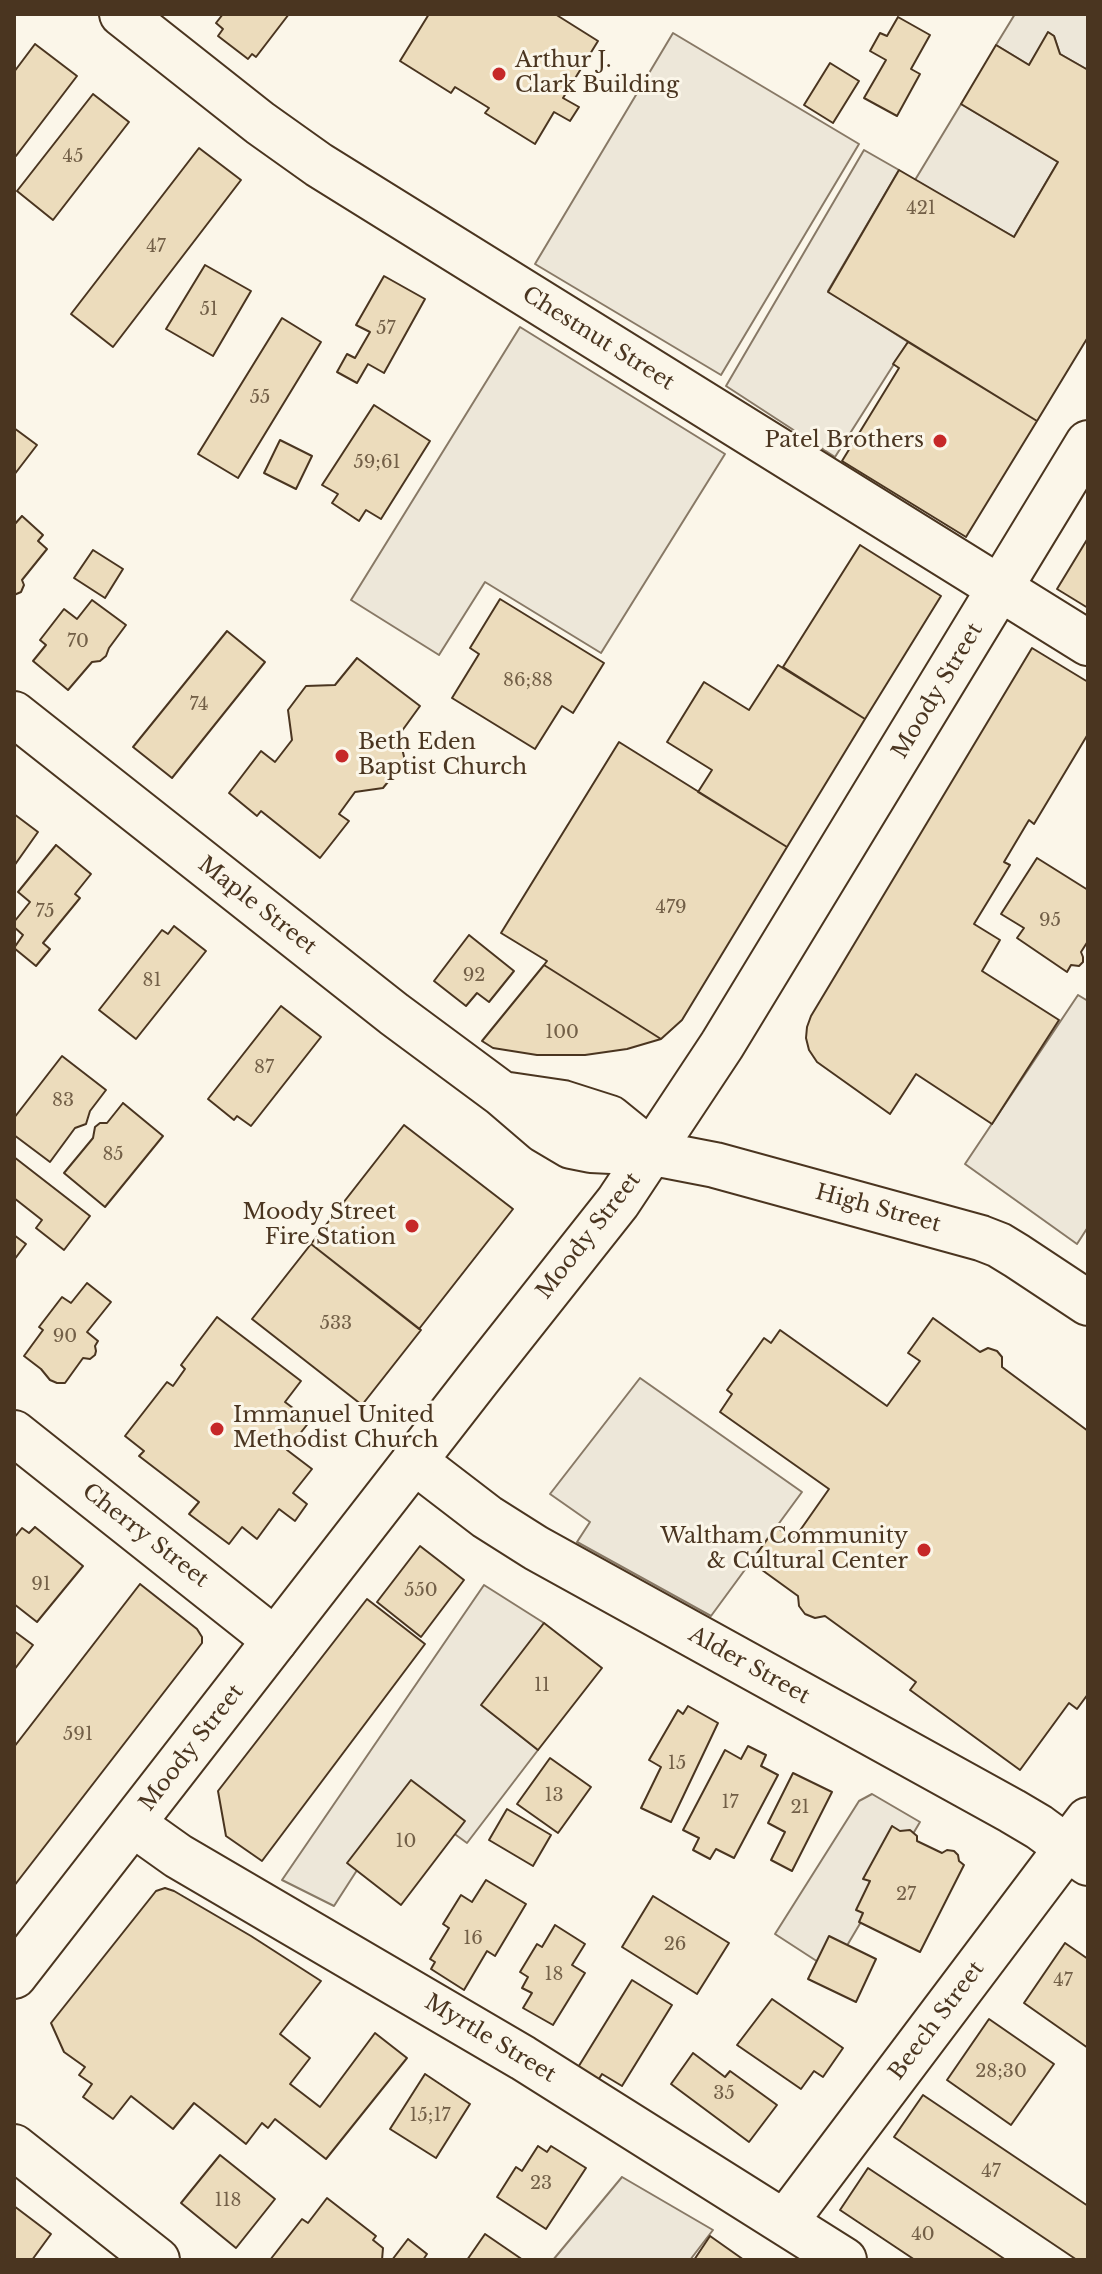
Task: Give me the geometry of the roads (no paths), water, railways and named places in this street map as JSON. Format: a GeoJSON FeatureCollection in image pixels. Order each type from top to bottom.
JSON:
{"type":"FeatureCollection","features":[{"type":"Feature","properties":{"kind":"street","name":"Chestnut Street"},"geometry":{"type":"LineString","coordinates":[[122,14],[260,123],[319,165],[1088,643]]}},
{"type":"Feature","properties":{"kind":"street","name":"Moody Street"},"geometry":{"type":"LineString","coordinates":[[14,1976],[618,1202],[653,1153],[727,1038],[1088,443]]}},
{"type":"Feature","properties":{"kind":"street","name":"Maple Street"},"geometry":{"type":"LineString","coordinates":[[14,714],[394,1014],[502,1094],[563,1103],[610,1118],[653,1153]]}},
{"type":"Feature","properties":{"kind":"street","name":"High Street"},"geometry":{"type":"LineString","coordinates":[[653,1153],[715,1165],[981,1238],[999,1245],[1088,1303]]}},
{"type":"Feature","properties":{"kind":"street","name":"Cherry Street"},"geometry":{"type":"LineString","coordinates":[[14,1433],[275,1640]]}},
{"type":"Feature","properties":{"kind":"street","name":"Alder Street"},"geometry":{"type":"LineString","coordinates":[[414,1461],[487,1517],[527,1542],[1012,1811],[1081,1844]]}},
{"type":"Feature","properties":{"kind":"street","name":"Myrtle Street"},"geometry":{"type":"LineString","coordinates":[[133,1824],[178,1856],[479,2032],[844,2260]]}},
{"type":"Feature","properties":{"kind":"street","name":"Beech Street"},"geometry":{"type":"LineString","coordinates":[[785,2222],[1081,1844]]}},
{"type":"Feature","properties":{"kind":"street"},"geometry":{"type":"LineString","coordinates":[[14,2147],[157,2260]]}},
{"type":"Feature","properties":{"kind":"place","name":"Arthur J. Clark Building"},"geometry":{"type":"Point","coordinates":[499,74]}},
{"type":"Feature","properties":{"kind":"place","name":"Patel Brothers"},"geometry":{"type":"Point","coordinates":[940,441]}},
{"type":"Feature","properties":{"kind":"place","name":"Beth Eden Baptist Church"},"geometry":{"type":"Point","coordinates":[342,756]}},
{"type":"Feature","properties":{"kind":"place","name":"Moody Street Fire Station"},"geometry":{"type":"Point","coordinates":[412,1226]}},
{"type":"Feature","properties":{"kind":"place","name":"Immanuel United Methodist Church"},"geometry":{"type":"Point","coordinates":[217,1429]}},
{"type":"Feature","properties":{"kind":"place","name":"Waltham Community & Cultural Center"},"geometry":{"type":"Point","coordinates":[924,1550]}}]}
